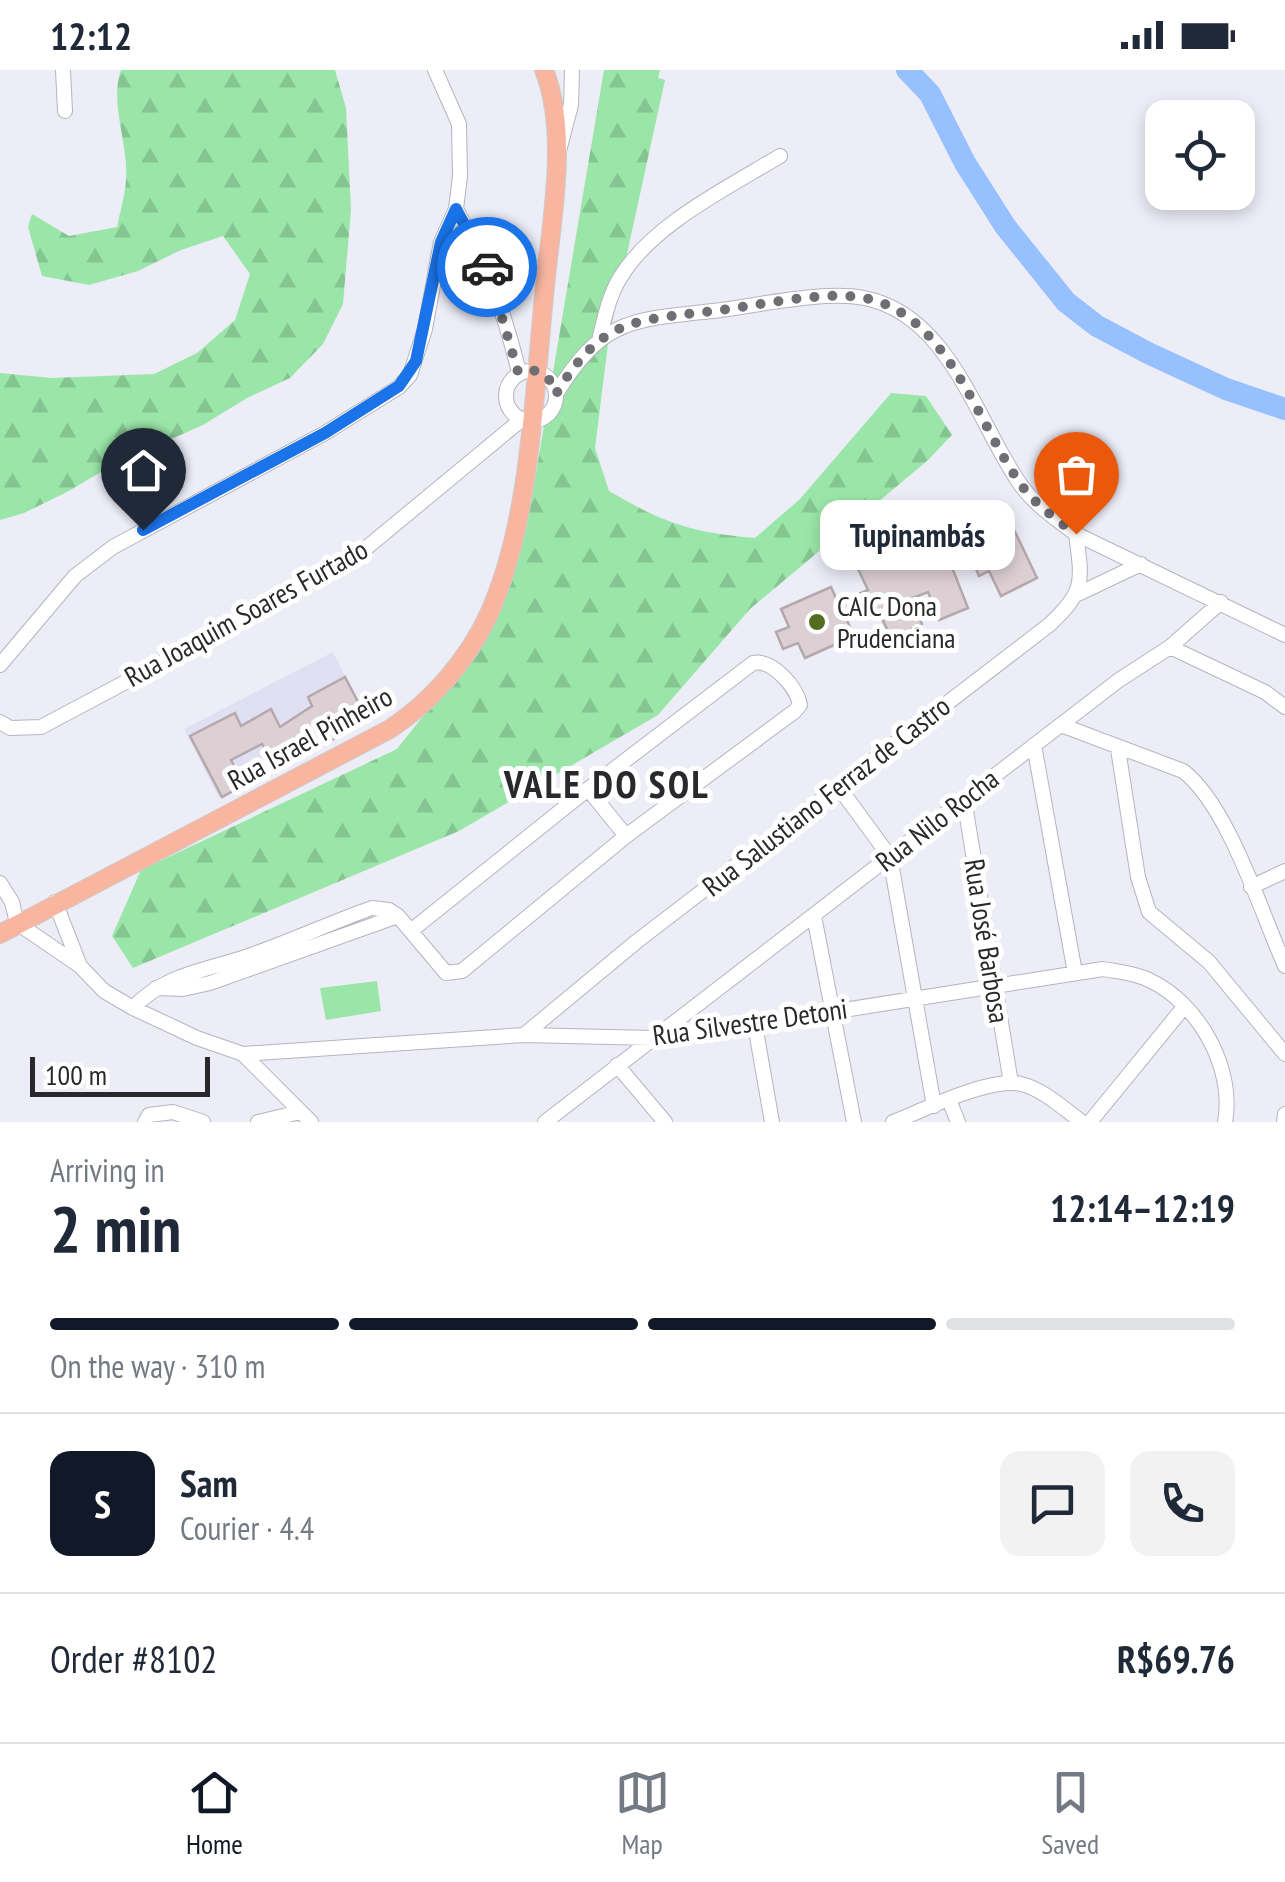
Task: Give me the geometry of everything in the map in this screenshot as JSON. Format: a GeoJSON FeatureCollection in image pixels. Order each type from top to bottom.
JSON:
{"type":"FeatureCollection","features":[{"type":"Feature","properties":{"kind":"main road","name":"Rua Israel Pinheiro"},"geometry":{"type":"LineString","coordinates":[[8,929],[352,751],[415,711],[440,687],[480,632],[502,583],[518,514],[528,371],[557,156],[552,102],[544,70]]}},
{"type":"Feature","properties":{"kind":"street"},"geometry":{"type":"LineString","coordinates":[[63,70],[65,112]]}},
{"type":"Feature","properties":{"kind":"street"},"geometry":{"type":"LineString","coordinates":[[0,666],[75,576],[113,546],[325,433],[399,386],[416,361],[441,242],[456,209],[459,124],[435,70]]}},
{"type":"Feature","properties":{"kind":"street"},"geometry":{"type":"LineString","coordinates":[[557,156],[571,105],[572,70]]}},
{"type":"Feature","properties":{"kind":"street"},"geometry":{"type":"LineString","coordinates":[[600,336],[609,298],[643,250],[711,198],[780,156]]}},
{"type":"Feature","properties":{"kind":"street"},"geometry":{"type":"LineString","coordinates":[[456,209],[483,256],[528,371]]}},
{"type":"Feature","properties":{"kind":"street"},"geometry":{"type":"LineString","coordinates":[[600,336],[619,327],[698,312],[837,296],[882,302],[934,341],[963,379],[1001,456],[1023,488],[1047,512],[1076,534],[1285,635]]}},
{"type":"Feature","properties":{"kind":"street","name":"Rua Joaquim Soares Furtado"},"geometry":{"type":"LineString","coordinates":[[0,722],[10,728],[41,727],[366,548],[526,421],[551,410],[572,368],[600,336]]}},
{"type":"Feature","properties":{"kind":"street"},"geometry":{"type":"LineString","coordinates":[[528,371],[550,378],[556,394]]}},
{"type":"Feature","properties":{"kind":"street"},"geometry":{"type":"LineString","coordinates":[[526,421],[510,411],[506,398],[510,383],[528,371]]}},
{"type":"Feature","properties":{"kind":"street"},"geometry":{"type":"LineString","coordinates":[[1076,534],[1078,594],[1141,564]]}},
{"type":"Feature","properties":{"kind":"street","name":"Rua Salustiano Ferraz de Castro"},"geometry":{"type":"LineString","coordinates":[[524,1035],[636,942],[1049,625],[1078,594]]}},
{"type":"Feature","properties":{"kind":"street","name":"Rua Nilo Rocha"},"geometry":{"type":"LineString","coordinates":[[553,1120],[617,1065],[1034,745],[1170,647],[1221,602]]}},
{"type":"Feature","properties":{"kind":"street"},"geometry":{"type":"LineString","coordinates":[[1170,647],[1265,692],[1285,707]]}},
{"type":"Feature","properties":{"kind":"street"},"geometry":{"type":"LineString","coordinates":[[133,1008],[155,988],[174,978],[250,956],[372,908],[389,910],[398,916],[446,974],[462,971],[626,836],[795,711],[800,698],[772,666],[757,661],[412,930]]}},
{"type":"Feature","properties":{"kind":"street"},"geometry":{"type":"LineString","coordinates":[[1062,725],[1183,770],[1197,781],[1224,822],[1285,966]]}},
{"type":"Feature","properties":{"kind":"street"},"geometry":{"type":"LineString","coordinates":[[1034,745],[1075,973]]}},
{"type":"Feature","properties":{"kind":"street"},"geometry":{"type":"LineString","coordinates":[[1118,749],[1138,877],[1149,912],[1208,962],[1285,1054]]}},
{"type":"Feature","properties":{"kind":"street"},"geometry":{"type":"LineString","coordinates":[[838,786],[890,858],[916,998],[941,1103],[958,1122]]}},
{"type":"Feature","properties":{"kind":"street"},"geometry":{"type":"LineString","coordinates":[[588,789],[626,836]]}},
{"type":"Feature","properties":{"kind":"street","name":"Rua José Barbosa"},"geometry":{"type":"LineString","coordinates":[[964,799],[1011,1083]]}},
{"type":"Feature","properties":{"kind":"street"},"geometry":{"type":"LineString","coordinates":[[1251,887],[1285,871]]}},
{"type":"Feature","properties":{"kind":"street"},"geometry":{"type":"LineString","coordinates":[[0,883],[12,902],[8,929]]}},
{"type":"Feature","properties":{"kind":"street","name":"Rua Silvestre Detoni"},"geometry":{"type":"LineString","coordinates":[[55,902],[80,966]]}},
{"type":"Feature","properties":{"kind":"street"},"geometry":{"type":"LineString","coordinates":[[814,916],[854,1122]]}},
{"type":"Feature","properties":{"kind":"street","name":"Rua Silvestre Detoni"},"geometry":{"type":"LineString","coordinates":[[8,929],[80,966],[104,991],[133,1008],[242,1054],[524,1035],[652,1038],[1103,969],[1138,976],[1159,986],[1184,1007],[1213,1046],[1225,1076],[1228,1103],[1224,1122]]}},
{"type":"Feature","properties":{"kind":"street"},"geometry":{"type":"LineString","coordinates":[[1090,1122],[1184,1007]]}},
{"type":"Feature","properties":{"kind":"street"},"geometry":{"type":"LineString","coordinates":[[755,1024],[772,1122]]}},
{"type":"Feature","properties":{"kind":"street"},"geometry":{"type":"LineString","coordinates":[[242,1054],[306,1117]]}},
{"type":"Feature","properties":{"kind":"street"},"geometry":{"type":"LineString","coordinates":[[617,1065],[664,1122]]}},
{"type":"Feature","properties":{"kind":"street"},"geometry":{"type":"LineString","coordinates":[[893,1122],[1011,1083],[1034,1089],[1082,1122]]}},
{"type":"Feature","properties":{"kind":"street"},"geometry":{"type":"LineString","coordinates":[[145,1122],[149,1115],[165,1112],[203,1122]]}},
{"type":"Feature","properties":{"kind":"street"},"geometry":{"type":"LineString","coordinates":[[1284,1122],[1285,1114]]}},
{"type":"Feature","properties":{"kind":"street"},"geometry":{"type":"LineString","coordinates":[[258,1122],[306,1117]]}},
{"type":"Feature","properties":{"kind":"shaded area"},"geometry":{"type":"Polygon","coordinates":[[[333,652],[368,721],[219,798],[184,729],[333,652]]]}},
{"type":"Feature","properties":{"kind":"green space"},"geometry":{"type":"Polygon","coordinates":[[[121,70],[335,70],[346,108],[351,210],[343,304],[323,344],[290,378],[203,425],[111,466],[67,492],[0,520],[0,373],[52,378],[154,374],[197,353],[235,320],[250,274],[223,236],[181,250],[138,271],[89,285],[42,276],[28,227],[32,214],[69,236],[117,227],[126,180],[117,96],[121,70]]]}},
{"type":"Feature","properties":{"kind":"green space"},"geometry":{"type":"Polygon","coordinates":[[[604,70],[660,70],[658,78],[665,80],[609,336],[595,448],[609,491],[679,525],[755,538],[800,499],[891,393],[926,396],[952,435],[927,461],[750,609],[658,715],[459,831],[133,968],[112,936],[141,870],[397,749],[494,626],[536,473],[604,70]]]}},
{"type":"Feature","properties":{"kind":"green space"},"geometry":{"type":"Polygon","coordinates":[[[377,981],[381,1011],[326,1020],[320,988],[377,981]]]}},
{"type":"Feature","properties":{"kind":"building"},"geometry":{"type":"Polygon","coordinates":[[[1006,513],[1037,578],[1001,596],[989,571],[979,576],[962,534],[1006,513]]]}},
{"type":"Feature","properties":{"kind":"building"},"geometry":{"type":"Polygon","coordinates":[[[931,514],[968,608],[939,620],[928,592],[910,599],[922,624],[892,639],[875,605],[846,618],[854,636],[805,658],[798,643],[783,649],[776,632],[789,627],[781,609],[831,587],[838,603],[868,590],[850,552],[907,529],[905,524],[931,514]]]}},
{"type":"Feature","properties":{"kind":"building"},"geometry":{"type":"Polygon","coordinates":[[[345,677],[368,721],[276,769],[262,744],[231,760],[244,785],[222,797],[190,736],[235,713],[241,726],[271,709],[280,727],[312,706],[308,697],[345,677]]]}},
{"type":"Feature","properties":{"kind":"waterway"},"geometry":{"type":"LineString","coordinates":[[907,70],[930,94],[965,163],[1005,226],[1066,302],[1097,326],[1148,353],[1226,389],[1285,409]]}},
{"type":"Feature","properties":{"kind":"way so far"},"geometry":{"type":"LineString","coordinates":[[487,267],[518,372],[543,373],[550,378],[556,394],[600,336],[619,327],[678,315],[837,296],[882,302],[934,341],[963,379],[1001,456],[1023,488],[1076,534]]}},
{"type":"Feature","properties":{"kind":"place","name":"Tupinambás"},"geometry":{"type":"Point","coordinates":[1076,534]}},
{"type":"Feature","properties":{"kind":"place","name":"CAIC Dona Prudenciana"},"geometry":{"type":"Point","coordinates":[817,622]}},
{"type":"Feature","properties":{"kind":"district","name":"VALE DO SOL"},"geometry":{"type":"Point","coordinates":[607,785]}},
{"type":"Feature","properties":{"kind":"route"},"geometry":{"type":"LineString","coordinates":[[143,530],[325,433],[410,375],[425,329],[441,242],[456,209],[487,267]]}}]}
